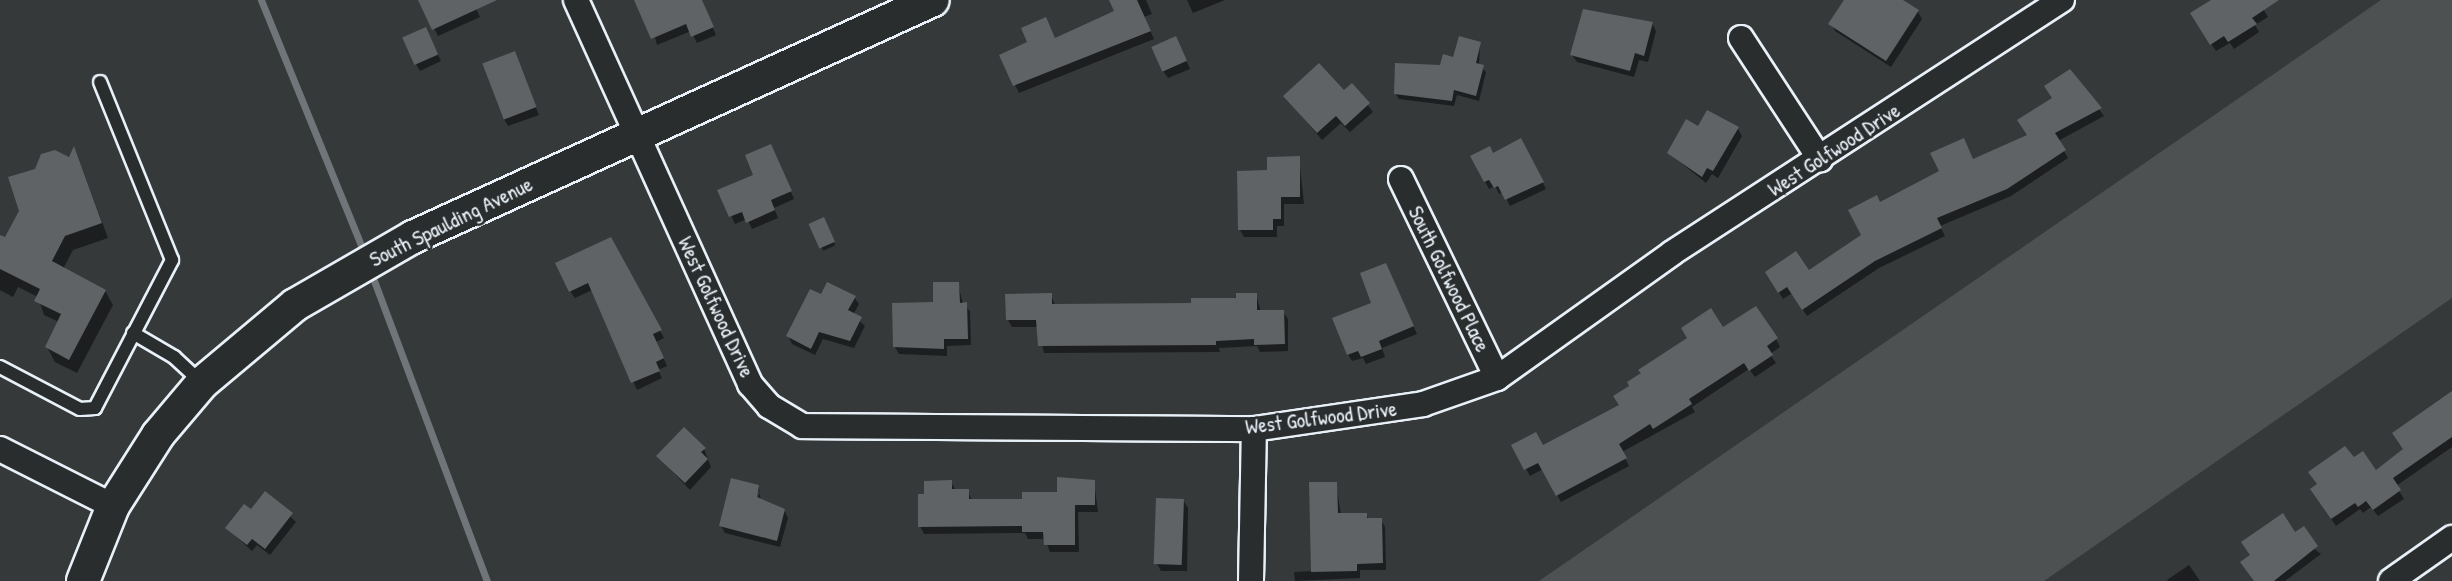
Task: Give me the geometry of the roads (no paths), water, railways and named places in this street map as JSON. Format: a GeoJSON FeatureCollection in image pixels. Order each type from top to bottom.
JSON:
{"type":"FeatureCollection","features":[{"type":"Feature","properties":{"kind":"street","name":"West Golfwood Drive"},"geometry":{"type":"LineString","coordinates":[[576,0],[750,384],[769,406],[802,426],[1254,429],[1423,404],[1497,378],[1672,253],[2063,0]]}},
{"type":"Feature","properties":{"kind":"street","name":"South Spaulding Avenue"},"geometry":{"type":"LineString","coordinates":[[83,581],[113,506],[158,435],[202,383],[325,285],[413,237],[933,0]]}},
{"type":"Feature","properties":{"kind":"street"},"geometry":{"type":"LineString","coordinates":[[1741,38],[1820,159]]}},
{"type":"Feature","properties":{"kind":"street","name":"South Golfwood Place"},"geometry":{"type":"LineString","coordinates":[[1401,179],[1497,378]]}},
{"type":"Feature","properties":{"kind":"street"},"geometry":{"type":"LineString","coordinates":[[1251,581],[1254,429]]}},
{"type":"Feature","properties":{"kind":"street"},"geometry":{"type":"LineString","coordinates":[[0,449],[113,506]]}},
{"type":"Feature","properties":{"kind":"street"},"geometry":{"type":"LineString","coordinates":[[2391,581],[2452,538]]}},
{"type":"Feature","properties":{"kind":"lane"},"geometry":{"type":"LineString","coordinates":[[0,367],[87,411],[95,408],[172,254],[100,82]]}},
{"type":"Feature","properties":{"kind":"lane"},"geometry":{"type":"LineString","coordinates":[[133,333],[174,357],[202,383]]}},
{"type":"Feature","properties":{"kind":"waterway"},"geometry":{"type":"LineString","coordinates":[[261,0],[365,255]]}},
{"type":"Feature","properties":{"kind":"waterway"},"geometry":{"type":"LineString","coordinates":[[370,270],[487,581]]}}]}
